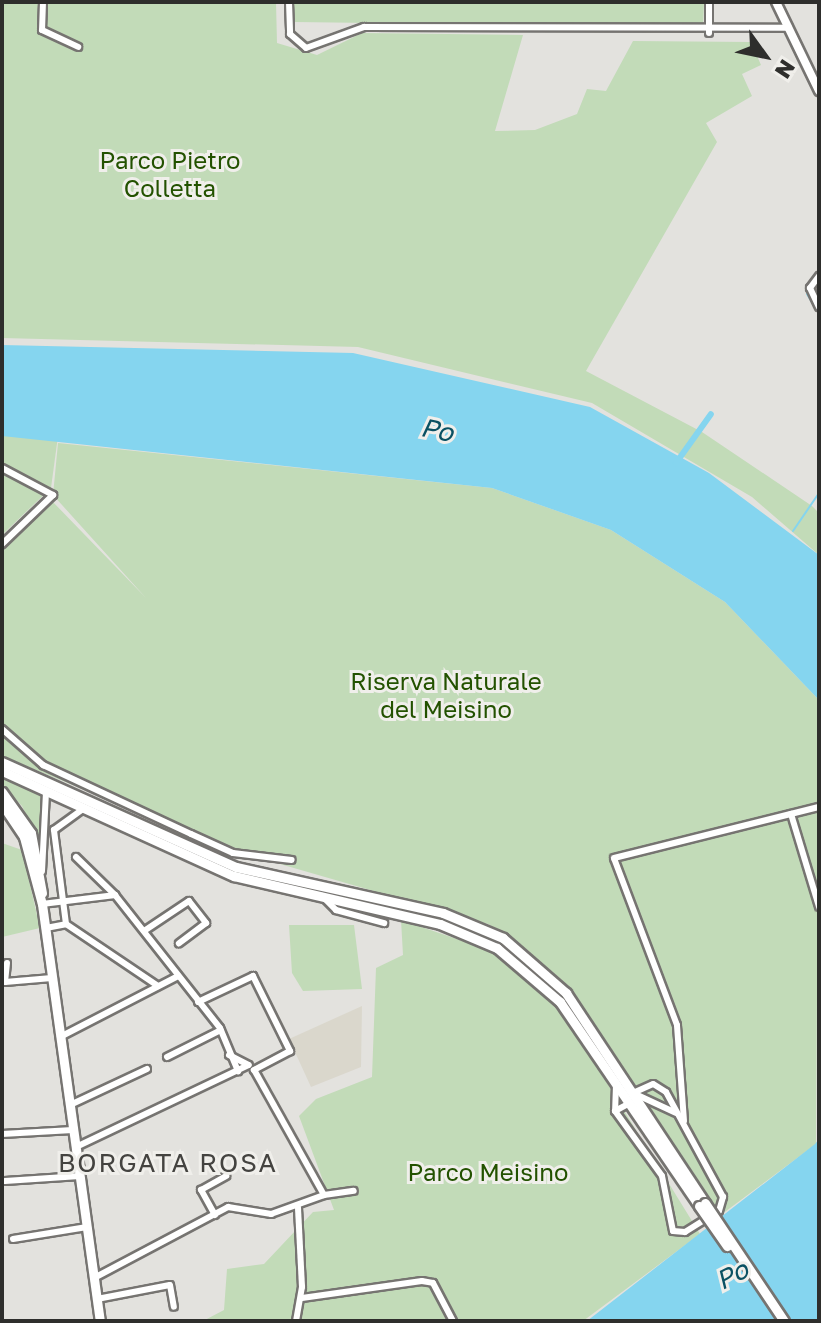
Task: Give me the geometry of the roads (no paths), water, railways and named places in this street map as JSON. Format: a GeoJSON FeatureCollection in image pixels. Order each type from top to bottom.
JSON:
{"type":"FeatureCollection","features":[{"type":"Feature","properties":{"kind":"main road"},"geometry":{"type":"LineString","coordinates":[[2,762],[84,809],[234,876],[440,924],[497,948],[560,1002],[628,1104],[784,1321]]}},
{"type":"Feature","properties":{"kind":"main road"},"geometry":{"type":"LineString","coordinates":[[2,771],[45,786],[236,867],[443,913],[503,938],[566,993],[633,1093],[776,1321]]}},
{"type":"Feature","properties":{"kind":"main road"},"geometry":{"type":"LineString","coordinates":[[2,792],[29,827],[42,871],[42,904]]}},
{"type":"Feature","properties":{"kind":"main road"},"geometry":{"type":"LineString","coordinates":[[2,804],[24,837],[42,904],[100,1321]]}},
{"type":"Feature","properties":{"kind":"street"},"geometry":{"type":"LineString","coordinates":[[43,2],[42,30],[78,47]]}},
{"type":"Feature","properties":{"kind":"street"},"geometry":{"type":"LineString","coordinates":[[289,2],[288,16],[293,39],[311,49],[364,27],[709,33],[789,28]]}},
{"type":"Feature","properties":{"kind":"street"},"geometry":{"type":"LineString","coordinates":[[709,2],[709,33]]}},
{"type":"Feature","properties":{"kind":"street"},"geometry":{"type":"LineString","coordinates":[[776,2],[819,91]]}},
{"type":"Feature","properties":{"kind":"street"},"geometry":{"type":"LineString","coordinates":[[819,276],[810,288],[819,307]]}},
{"type":"Feature","properties":{"kind":"street"},"geometry":{"type":"LineString","coordinates":[[2,468],[53,495],[2,544]]}},
{"type":"Feature","properties":{"kind":"street"},"geometry":{"type":"LineString","coordinates":[[2,729],[43,765],[233,853],[292,860]]}},
{"type":"Feature","properties":{"kind":"street"},"geometry":{"type":"LineString","coordinates":[[45,786],[66,924],[158,986]]}},
{"type":"Feature","properties":{"kind":"street"},"geometry":{"type":"LineString","coordinates":[[682,1118],[677,1025],[614,858],[819,807]]}},
{"type":"Feature","properties":{"kind":"street"},"geometry":{"type":"LineString","coordinates":[[42,871],[51,833],[58,823],[84,809]]}},
{"type":"Feature","properties":{"kind":"street"},"geometry":{"type":"LineString","coordinates":[[791,814],[819,907]]}},
{"type":"Feature","properties":{"kind":"street"},"geometry":{"type":"LineString","coordinates":[[76,857],[115,895],[198,1002],[221,1030],[227,1054],[237,1066],[250,1069],[290,1051],[253,976],[198,1002]]}},
{"type":"Feature","properties":{"kind":"street"},"geometry":{"type":"LineString","coordinates":[[42,904],[115,895]]}},
{"type":"Feature","properties":{"kind":"street"},"geometry":{"type":"LineString","coordinates":[[322,896],[365,921],[384,923]]}},
{"type":"Feature","properties":{"kind":"street"},"geometry":{"type":"LineString","coordinates":[[144,931],[189,901],[206,923],[179,943]]}},
{"type":"Feature","properties":{"kind":"street"},"geometry":{"type":"LineString","coordinates":[[363,930],[365,921]]}},
{"type":"Feature","properties":{"kind":"street"},"geometry":{"type":"LineString","coordinates":[[46,928],[66,924]]}},
{"type":"Feature","properties":{"kind":"street"},"geometry":{"type":"LineString","coordinates":[[7,963],[5,982],[52,978]]}},
{"type":"Feature","properties":{"kind":"street"},"geometry":{"type":"LineString","coordinates":[[60,1037],[178,976]]}},
{"type":"Feature","properties":{"kind":"street"},"geometry":{"type":"LineString","coordinates":[[167,1057],[221,1030]]}},
{"type":"Feature","properties":{"kind":"street"},"geometry":{"type":"LineString","coordinates":[[76,1147],[237,1066],[250,1069],[324,1195]]}},
{"type":"Feature","properties":{"kind":"street"},"geometry":{"type":"LineString","coordinates":[[70,1105],[147,1069]]}},
{"type":"Feature","properties":{"kind":"street"},"geometry":{"type":"LineString","coordinates":[[616,1085],[615,1111],[662,1176],[668,1221],[678,1233],[724,1202],[682,1118],[658,1085],[633,1093]]}},
{"type":"Feature","properties":{"kind":"street"},"geometry":{"type":"LineString","coordinates":[[633,1093],[682,1118]]}},
{"type":"Feature","properties":{"kind":"street"},"geometry":{"type":"LineString","coordinates":[[615,1111],[628,1104]]}},
{"type":"Feature","properties":{"kind":"street"},"geometry":{"type":"LineString","coordinates":[[2,1134],[73,1130]]}},
{"type":"Feature","properties":{"kind":"street"},"geometry":{"type":"LineString","coordinates":[[5,1181],[80,1176]]}},
{"type":"Feature","properties":{"kind":"street"},"geometry":{"type":"LineString","coordinates":[[215,1215],[201,1190],[226,1176]]}},
{"type":"Feature","properties":{"kind":"street"},"geometry":{"type":"LineString","coordinates":[[94,1278],[228,1207],[271,1214],[298,1207],[324,1195],[354,1191]]}},
{"type":"Feature","properties":{"kind":"street"},"geometry":{"type":"LineString","coordinates":[[296,1321],[302,1298],[298,1207]]}},
{"type":"Feature","properties":{"kind":"street"},"geometry":{"type":"LineString","coordinates":[[13,1239],[87,1227]]}},
{"type":"Feature","properties":{"kind":"street"},"geometry":{"type":"LineString","coordinates":[[302,1298],[422,1281],[433,1283],[453,1321]]}},
{"type":"Feature","properties":{"kind":"street"},"geometry":{"type":"LineString","coordinates":[[97,1299],[170,1285],[174,1307]]}},
{"type":"Feature","properties":{"kind":"water","name":"Po"},"geometry":{"type":"Polygon","coordinates":[[[2,345],[353,353],[590,407],[709,473],[819,555],[819,700],[725,602],[611,530],[492,488],[2,436],[2,345]]]}},
{"type":"Feature","properties":{"kind":"water","name":"Po"},"geometry":{"type":"Polygon","coordinates":[[[819,1139],[819,1321],[587,1321],[815,1144],[819,1139]]]}},
{"type":"Feature","properties":{"kind":"waterway"},"geometry":{"type":"LineString","coordinates":[[807,294],[819,313]]}},
{"type":"Feature","properties":{"kind":"waterway"},"geometry":{"type":"LineString","coordinates":[[676,463],[711,414]]}},
{"type":"Feature","properties":{"kind":"waterway"},"geometry":{"type":"LineString","coordinates":[[793,531],[819,493]]}},
{"type":"Feature","properties":{"kind":"district","name":"BORGATA ROSA"},"geometry":{"type":"Point","coordinates":[168,1163]}},
{"type":"Feature","properties":{"kind":"park label","name":"Parco Pietro Colletta"},"geometry":{"type":"Point","coordinates":[170,174]}},
{"type":"Feature","properties":{"kind":"park label","name":"Riserva Naturale del Meisino"},"geometry":{"type":"Point","coordinates":[446,695]}},
{"type":"Feature","properties":{"kind":"park label","name":"Parco Meisino"},"geometry":{"type":"Point","coordinates":[488,1172]}}]}
